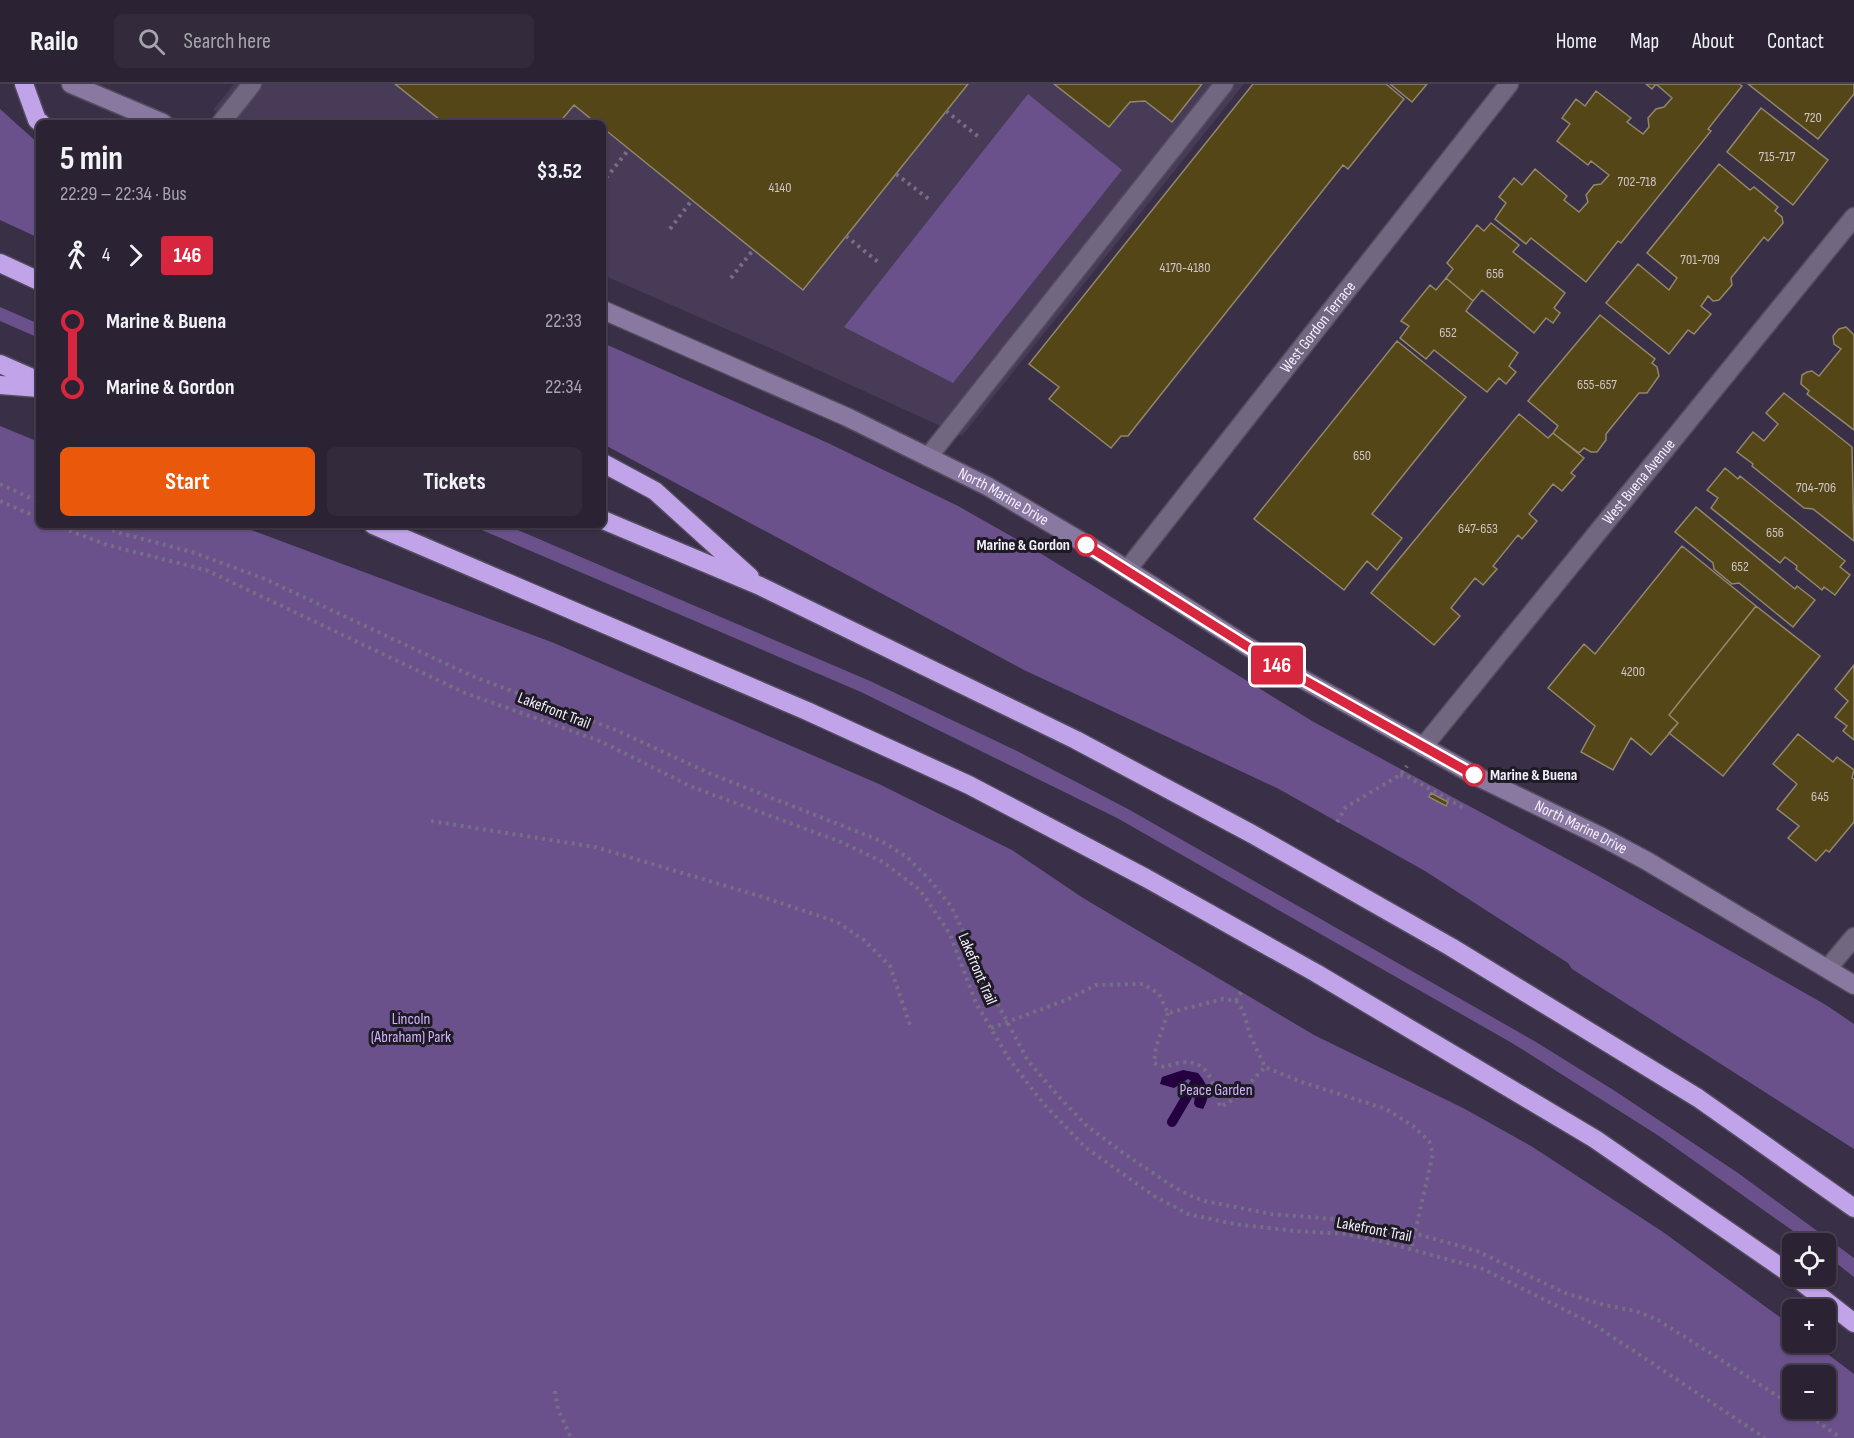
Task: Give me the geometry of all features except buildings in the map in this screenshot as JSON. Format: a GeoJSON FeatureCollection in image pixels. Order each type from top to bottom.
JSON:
{"type":"FeatureCollection","features":[{"type":"Feature","properties":{"kind":"highway"},"geometry":{"type":"LineString","coordinates":[[24,84],[37,120]]}},
{"type":"Feature","properties":{"kind":"highway"},"geometry":{"type":"LineString","coordinates":[[0,263],[36,280]]}},
{"type":"Feature","properties":{"kind":"highway"},"geometry":{"type":"LineString","coordinates":[[0,364],[36,380]]}},
{"type":"Feature","properties":{"kind":"highway"},"geometry":{"type":"LineString","coordinates":[[0,385],[36,388]]}},
{"type":"Feature","properties":{"kind":"highway"},"geometry":{"type":"LineString","coordinates":[[606,466],[656,491],[760,586]]}},
{"type":"Feature","properties":{"kind":"highway"},"geometry":{"type":"LineString","coordinates":[[606,521],[760,586],[1076,740],[1252,834],[1441,941],[1698,1098],[1854,1208]]}},
{"type":"Feature","properties":{"kind":"highway"},"geometry":{"type":"LineString","coordinates":[[380,528],[807,711],[980,790],[1146,878],[1306,968],[1594,1139],[1782,1268]]}},
{"type":"Feature","properties":{"kind":"highway"},"geometry":{"type":"LineString","coordinates":[[1807,1287],[1854,1323]]}},
{"type":"Feature","properties":{"kind":"street"},"geometry":{"type":"LineString","coordinates":[[71,84],[156,120]]}},
{"type":"Feature","properties":{"kind":"street"},"geometry":{"type":"LineString","coordinates":[[223,120],[252,84]]}},
{"type":"Feature","properties":{"kind":"street"},"geometry":{"type":"LineString","coordinates":[[928,457],[1224,84]]}},
{"type":"Feature","properties":{"kind":"street","name":"West Gordon Terrace"},"geometry":{"type":"LineString","coordinates":[[1127,570],[1509,84]]}},
{"type":"Feature","properties":{"kind":"street","name":"West Buena Avenue"},"geometry":{"type":"LineString","coordinates":[[1423,747],[1854,217]]}},
{"type":"Feature","properties":{"kind":"street","name":"North Marine Drive"},"geometry":{"type":"LineString","coordinates":[[606,311],[847,417],[987,486],[1127,570],[1272,662],[1474,776],[1647,861],[1854,985]]}},
{"type":"Feature","properties":{"kind":"street"},"geometry":{"type":"LineString","coordinates":[[1828,968],[1854,937]]}},
{"type":"Feature","properties":{"kind":"path"},"geometry":{"type":"LineString","coordinates":[[946,111],[980,138]]}},
{"type":"Feature","properties":{"kind":"path"},"geometry":{"type":"LineString","coordinates":[[606,178],[629,149]]}},
{"type":"Feature","properties":{"kind":"path"},"geometry":{"type":"LineString","coordinates":[[896,174],[930,200]]}},
{"type":"Feature","properties":{"kind":"path"},"geometry":{"type":"LineString","coordinates":[[670,229],[692,200]]}},
{"type":"Feature","properties":{"kind":"path"},"geometry":{"type":"LineString","coordinates":[[846,236],[878,262]]}},
{"type":"Feature","properties":{"kind":"path"},"geometry":{"type":"LineString","coordinates":[[731,278],[753,249]]}},
{"type":"Feature","properties":{"kind":"path"},"geometry":{"type":"LineString","coordinates":[[0,484],[36,501]]}},
{"type":"Feature","properties":{"kind":"path"},"geometry":{"type":"LineString","coordinates":[[0,501],[36,517]]}},
{"type":"Feature","properties":{"kind":"path","name":"Lakefront Trail"},"geometry":{"type":"LineString","coordinates":[[63,528],[107,545],[206,570],[465,693],[600,741],[692,787],[841,842],[883,862],[920,890],[950,934],[976,1003],[1009,1059],[1043,1103],[1084,1147],[1154,1196],[1188,1214],[1234,1224],[1346,1234],[1483,1269],[1593,1324],[1765,1438]]}},
{"type":"Feature","properties":{"kind":"path","name":"Lakefront Trail"},"geometry":{"type":"LineString","coordinates":[[106,528],[192,552],[266,579],[472,676],[616,730],[711,774],[881,841],[907,856],[951,906],[1029,1061],[1087,1126],[1122,1152],[1191,1196],[1270,1214],[1358,1221],[1477,1251],[1564,1293],[1604,1305],[1636,1311],[1658,1320],[1782,1399]]}},
{"type":"Feature","properties":{"kind":"path"},"geometry":{"type":"LineString","coordinates":[[1337,822],[1346,807],[1400,775],[1408,777],[1464,808]]}},
{"type":"Feature","properties":{"kind":"path"},"geometry":{"type":"LineString","coordinates":[[431,821],[595,847],[763,897],[837,922],[864,940],[890,966],[910,1024]]}},
{"type":"Feature","properties":{"kind":"path"},"geometry":{"type":"LineString","coordinates":[[991,1028],[1066,1000],[1096,985],[1143,984],[1159,994],[1168,1013],[1156,1047],[1154,1063],[1164,1067],[1179,1062],[1197,1063],[1214,1083],[1220,1107],[1236,1098],[1265,1067]]}},
{"type":"Feature","properties":{"kind":"path"},"geometry":{"type":"LineString","coordinates":[[1236,1000],[1242,992]]}},
{"type":"Feature","properties":{"kind":"path"},"geometry":{"type":"LineString","coordinates":[[1168,1013],[1223,999],[1236,1000]]}},
{"type":"Feature","properties":{"kind":"path"},"geometry":{"type":"LineString","coordinates":[[1236,1000],[1243,1010],[1250,1035],[1265,1067],[1299,1081],[1386,1109],[1413,1126],[1429,1141],[1433,1154],[1411,1249]]}},
{"type":"Feature","properties":{"kind":"path"},"geometry":{"type":"LineString","coordinates":[[555,1391],[558,1409],[571,1438]]}},
{"type":"Feature","properties":{"kind":"path"},"geometry":{"type":"LineString","coordinates":[[1814,1419],[1841,1438]]}},
{"type":"Feature","properties":{"kind":"shaded area"},"geometry":{"type":"Polygon","coordinates":[[[234,84],[1244,84],[962,436],[606,276],[606,120],[237,120],[213,110],[234,84]]]}},
{"type":"Feature","properties":{"kind":"shaded area"},"geometry":{"type":"Polygon","coordinates":[[[1183,1070],[1198,1073],[1205,1082],[1208,1095],[1203,1109],[1194,1104],[1195,1083],[1188,1079],[1174,1088],[1160,1084],[1162,1077],[1183,1070]]]}},
{"type":"Feature","properties":{"kind":"green space"},"geometry":{"type":"Polygon","coordinates":[[[1028,94],[1122,170],[953,383],[844,327],[1028,94]]]}},
{"type":"Feature","properties":{"kind":"green space"},"geometry":{"type":"Polygon","coordinates":[[[0,109],[36,141],[36,237],[0,220],[0,109]]]}},
{"type":"Feature","properties":{"kind":"green space"},"geometry":{"type":"Polygon","coordinates":[[[0,307],[36,323],[36,337],[0,321],[0,307]]]}},
{"type":"Feature","properties":{"kind":"green space"},"geometry":{"type":"Polygon","coordinates":[[[606,344],[828,443],[958,506],[1032,548],[1312,721],[1591,872],[1826,1005],[1854,1024],[1854,1149],[1572,969],[1568,963],[1425,871],[1277,788],[1024,670],[606,446],[606,344]]]}},
{"type":"Feature","properties":{"kind":"green space","name":"Lincoln (Abraham) Park"},"geometry":{"type":"Polygon","coordinates":[[[0,426],[36,441],[36,528],[246,528],[554,643],[879,784],[1012,850],[1083,898],[1314,1035],[1465,1109],[1531,1146],[1663,1232],[1782,1319],[1782,1353],[1826,1353],[1854,1374],[1854,1438],[0,1438],[0,426]]]}},
{"type":"Feature","properties":{"kind":"green space"},"geometry":{"type":"Polygon","coordinates":[[[477,528],[513,528],[870,681],[1017,751],[1128,809],[1536,1042],[1615,1091],[1738,1173],[1820,1233],[1796,1233],[1659,1136],[1512,1043],[1117,818],[861,692],[477,528]]]}},
{"type":"Feature","properties":{"kind":"green space"},"geometry":{"type":"Polygon","coordinates":[[[1836,1245],[1854,1258],[1854,1277],[1836,1263],[1836,1245]]]}},
{"type":"Feature","properties":{"kind":"waterway"},"geometry":{"type":"LineString","coordinates":[[1172,1122],[1195,1083]]}},
{"type":"Feature","properties":{"kind":"bus line","name":"146"},"geometry":{"type":"LineString","coordinates":[[1086,545],[1272,662],[1474,775]]}},
{"type":"Feature","properties":{"kind":"place","name":"Marine & Gordon"},"geometry":{"type":"Point","coordinates":[1086,545]}},
{"type":"Feature","properties":{"kind":"place","name":"Marine & Buena"},"geometry":{"type":"Point","coordinates":[1474,775]}},
{"type":"Feature","properties":{"kind":"park label","name":"Peace Garden"},"geometry":{"type":"Point","coordinates":[1216,1090]}}]}
